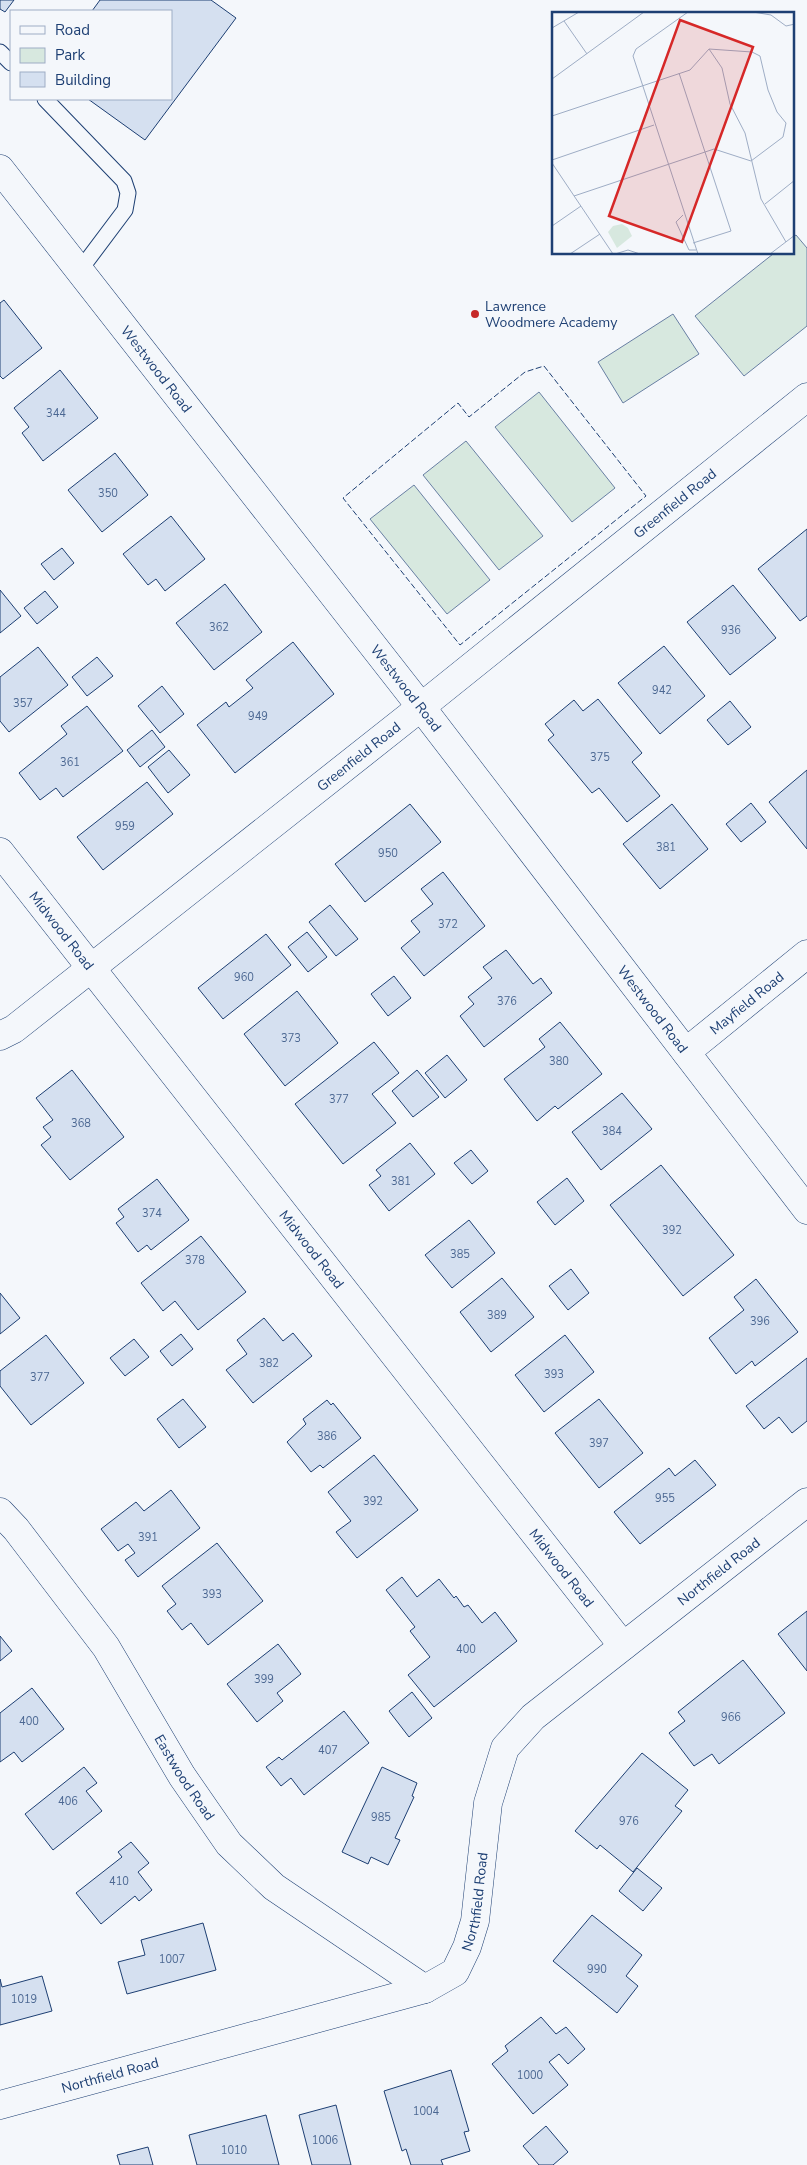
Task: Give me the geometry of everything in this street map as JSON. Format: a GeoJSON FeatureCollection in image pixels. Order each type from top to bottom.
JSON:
{"type":"FeatureCollection","features":[{"type":"Feature","properties":{"kind":"street","name":"Westwood Road"},"geometry":{"type":"LineString","coordinates":[[0,168],[422,707],[807,1210]]}},
{"type":"Feature","properties":{"kind":"street","name":"Greenfield Road"},"geometry":{"type":"LineString","coordinates":[[0,1036],[14,1030],[422,707],[807,397]]}},
{"type":"Feature","properties":{"kind":"street","name":"Midwood Road"},"geometry":{"type":"LineString","coordinates":[[0,852],[623,1646]]}},
{"type":"Feature","properties":{"kind":"street","name":"Mayfield Road"},"geometry":{"type":"LineString","coordinates":[[686,1052],[807,954]]}},
{"type":"Feature","properties":{"kind":"street","name":"Northfield Road"},"geometry":{"type":"LineString","coordinates":[[0,2105],[425,1989],[455,1972],[468,1947],[475,1922],[488,1804],[505,1748],[533,1717],[807,1502]]}},
{"type":"Feature","properties":{"kind":"street","name":"Eastwood Road"},"geometry":{"type":"LineString","coordinates":[[0,1512],[16,1529],[106,1647],[182,1776],[229,1844],[274,1887],[425,1989]]}},
{"type":"Feature","properties":{"kind":"lane"},"geometry":{"type":"LineString","coordinates":[[0,52],[10,62]]}},
{"type":"Feature","properties":{"kind":"lane"},"geometry":{"type":"LineString","coordinates":[[46,100],[124,181],[128,193],[126,210],[80,270]]}},
{"type":"Feature","properties":{"kind":"green space"},"geometry":{"type":"Polygon","coordinates":[[[796,235],[807,248],[807,326],[744,376],[695,316],[772,255],[794,255],[794,236],[796,235]]]}},
{"type":"Feature","properties":{"kind":"green space"},"geometry":{"type":"Polygon","coordinates":[[[673,314],[699,354],[623,403],[598,362],[673,314]]]}},
{"type":"Feature","properties":{"kind":"green space"},"geometry":{"type":"Polygon","coordinates":[[[539,392],[615,488],[572,522],[495,427],[539,392]]]}},
{"type":"Feature","properties":{"kind":"green space"},"geometry":{"type":"Polygon","coordinates":[[[466,441],[543,536],[499,570],[423,475],[466,441]]]}},
{"type":"Feature","properties":{"kind":"green space"},"geometry":{"type":"Polygon","coordinates":[[[414,485],[490,580],[447,614],[370,519],[414,485]]]}},
{"type":"Feature","properties":{"kind":"building"},"geometry":{"type":"Polygon","coordinates":[[[0,0],[14,0],[5,12],[0,9],[0,0]]]}},
{"type":"Feature","properties":{"kind":"building"},"geometry":{"type":"Polygon","coordinates":[[[100,0],[211,0],[236,18],[145,140],[89,100],[172,100],[172,10],[93,10],[100,0]]]}},
{"type":"Feature","properties":{"kind":"building"},"geometry":{"type":"Polygon","coordinates":[[[4,300],[42,348],[3,379],[0,376],[0,303],[4,300]]]}},
{"type":"Feature","properties":{"kind":"building"},"geometry":{"type":"Polygon","coordinates":[[[60,370],[98,418],[43,461],[22,433],[29,427],[14,408],[60,370]]]}},
{"type":"Feature","properties":{"kind":"building"},"geometry":{"type":"Polygon","coordinates":[[[115,453],[148,495],[102,532],[68,490],[115,453]]]}},
{"type":"Feature","properties":{"kind":"building"},"geometry":{"type":"Polygon","coordinates":[[[171,516],[205,559],[165,591],[156,579],[148,585],[123,554],[171,516]]]}},
{"type":"Feature","properties":{"kind":"building"},"geometry":{"type":"Polygon","coordinates":[[[807,529],[807,616],[800,621],[758,569],[807,529]]]}},
{"type":"Feature","properties":{"kind":"building"},"geometry":{"type":"Polygon","coordinates":[[[62,548],[74,563],[54,580],[41,564],[62,548]]]}},
{"type":"Feature","properties":{"kind":"building"},"geometry":{"type":"Polygon","coordinates":[[[225,584],[262,632],[214,670],[176,623],[225,584]]]}},
{"type":"Feature","properties":{"kind":"building"},"geometry":{"type":"Polygon","coordinates":[[[733,585],[776,638],[730,675],[687,622],[733,585]]]}},
{"type":"Feature","properties":{"kind":"building"},"geometry":{"type":"Polygon","coordinates":[[[0,590],[21,616],[0,633],[0,590]]]}},
{"type":"Feature","properties":{"kind":"building"},"geometry":{"type":"Polygon","coordinates":[[[45,591],[58,607],[37,624],[24,608],[45,591]]]}},
{"type":"Feature","properties":{"kind":"building"},"geometry":{"type":"Polygon","coordinates":[[[293,642],[334,694],[235,773],[197,725],[226,702],[229,707],[253,688],[246,680],[293,642]]]}},
{"type":"Feature","properties":{"kind":"building"},"geometry":{"type":"Polygon","coordinates":[[[664,646],[705,696],[660,734],[618,683],[664,646]]]}},
{"type":"Feature","properties":{"kind":"building"},"geometry":{"type":"Polygon","coordinates":[[[38,647],[68,685],[9,732],[0,721],[0,677],[38,647]]]}},
{"type":"Feature","properties":{"kind":"building"},"geometry":{"type":"Polygon","coordinates":[[[97,657],[113,676],[87,696],[72,677],[97,657]]]}},
{"type":"Feature","properties":{"kind":"building"},"geometry":{"type":"Polygon","coordinates":[[[162,686],[184,714],[160,733],[138,706],[162,686]]]}},
{"type":"Feature","properties":{"kind":"building"},"geometry":{"type":"Polygon","coordinates":[[[598,699],[642,753],[632,762],[660,796],[627,822],[599,788],[592,793],[548,740],[554,735],[545,724],[574,700],[583,711],[598,699]]]}},
{"type":"Feature","properties":{"kind":"building"},"geometry":{"type":"Polygon","coordinates":[[[730,701],[751,727],[728,745],[707,720],[730,701]]]}},
{"type":"Feature","properties":{"kind":"building"},"geometry":{"type":"Polygon","coordinates":[[[87,706],[123,751],[63,797],[56,788],[40,800],[19,773],[67,734],[61,726],[87,706]]]}},
{"type":"Feature","properties":{"kind":"building"},"geometry":{"type":"Polygon","coordinates":[[[152,730],[165,747],[140,767],[127,750],[152,730]]]}},
{"type":"Feature","properties":{"kind":"building"},"geometry":{"type":"Polygon","coordinates":[[[169,750],[190,775],[168,793],[148,767],[169,750]]]}},
{"type":"Feature","properties":{"kind":"building"},"geometry":{"type":"Polygon","coordinates":[[[807,770],[807,849],[769,802],[807,770]]]}},
{"type":"Feature","properties":{"kind":"building"},"geometry":{"type":"Polygon","coordinates":[[[147,782],[173,814],[103,870],[77,837],[147,782]]]}},
{"type":"Feature","properties":{"kind":"building"},"geometry":{"type":"Polygon","coordinates":[[[751,803],[766,822],[741,842],[726,824],[751,803]]]}},
{"type":"Feature","properties":{"kind":"building"},"geometry":{"type":"Polygon","coordinates":[[[410,804],[441,842],[365,902],[335,864],[410,804]]]}},
{"type":"Feature","properties":{"kind":"building"},"geometry":{"type":"Polygon","coordinates":[[[672,804],[708,849],[660,889],[623,844],[672,804]]]}},
{"type":"Feature","properties":{"kind":"building"},"geometry":{"type":"Polygon","coordinates":[[[443,872],[485,926],[424,976],[401,948],[420,932],[411,921],[433,904],[421,889],[443,872]]]}},
{"type":"Feature","properties":{"kind":"building"},"geometry":{"type":"Polygon","coordinates":[[[330,905],[358,939],[336,956],[309,922],[330,905]]]}},
{"type":"Feature","properties":{"kind":"building"},"geometry":{"type":"Polygon","coordinates":[[[307,932],[327,957],[308,972],[288,947],[307,932]]]}},
{"type":"Feature","properties":{"kind":"building"},"geometry":{"type":"Polygon","coordinates":[[[266,934],[291,965],[223,1019],[198,988],[266,934]]]}},
{"type":"Feature","properties":{"kind":"building"},"geometry":{"type":"Polygon","coordinates":[[[506,950],[533,984],[541,978],[552,993],[484,1047],[460,1016],[474,1004],[468,997],[492,978],[483,967],[506,950]]]}},
{"type":"Feature","properties":{"kind":"building"},"geometry":{"type":"Polygon","coordinates":[[[394,976],[411,998],[388,1016],[371,994],[394,976]]]}},
{"type":"Feature","properties":{"kind":"building"},"geometry":{"type":"Polygon","coordinates":[[[297,991],[338,1043],[285,1086],[244,1034],[297,991]]]}},
{"type":"Feature","properties":{"kind":"building"},"geometry":{"type":"Polygon","coordinates":[[[560,1022],[602,1074],[558,1109],[555,1106],[537,1121],[504,1079],[545,1047],[539,1039],[560,1022]]]}},
{"type":"Feature","properties":{"kind":"building"},"geometry":{"type":"Polygon","coordinates":[[[374,1042],[399,1073],[372,1094],[396,1123],[343,1164],[295,1104],[374,1042]]]}},
{"type":"Feature","properties":{"kind":"building"},"geometry":{"type":"Polygon","coordinates":[[[447,1055],[467,1080],[445,1098],[425,1073],[447,1055]]]}},
{"type":"Feature","properties":{"kind":"building"},"geometry":{"type":"Polygon","coordinates":[[[72,1070],[124,1137],[70,1180],[41,1145],[51,1137],[43,1127],[53,1120],[36,1098],[72,1070]]]}},
{"type":"Feature","properties":{"kind":"building"},"geometry":{"type":"Polygon","coordinates":[[[417,1070],[439,1097],[413,1117],[392,1091],[417,1070]]]}},
{"type":"Feature","properties":{"kind":"building"},"geometry":{"type":"Polygon","coordinates":[[[622,1093],[652,1129],[601,1170],[572,1132],[622,1093]]]}},
{"type":"Feature","properties":{"kind":"building"},"geometry":{"type":"Polygon","coordinates":[[[410,1143],[435,1174],[389,1211],[369,1185],[381,1176],[376,1170],[410,1143]]]}},
{"type":"Feature","properties":{"kind":"building"},"geometry":{"type":"Polygon","coordinates":[[[471,1150],[488,1171],[472,1184],[454,1163],[471,1150]]]}},
{"type":"Feature","properties":{"kind":"building"},"geometry":{"type":"Polygon","coordinates":[[[661,1165],[734,1255],[683,1296],[610,1205],[661,1165]]]}},
{"type":"Feature","properties":{"kind":"building"},"geometry":{"type":"Polygon","coordinates":[[[567,1178],[584,1201],[555,1225],[537,1202],[567,1178]]]}},
{"type":"Feature","properties":{"kind":"building"},"geometry":{"type":"Polygon","coordinates":[[[157,1179],[189,1220],[151,1250],[147,1245],[138,1252],[116,1223],[124,1217],[118,1209],[157,1179]]]}},
{"type":"Feature","properties":{"kind":"building"},"geometry":{"type":"Polygon","coordinates":[[[469,1220],[495,1253],[452,1288],[425,1255],[469,1220]]]}},
{"type":"Feature","properties":{"kind":"building"},"geometry":{"type":"Polygon","coordinates":[[[201,1236],[246,1292],[198,1330],[175,1301],[163,1311],[141,1283],[201,1236]]]}},
{"type":"Feature","properties":{"kind":"building"},"geometry":{"type":"Polygon","coordinates":[[[571,1269],[589,1293],[568,1310],[549,1286],[571,1269]]]}},
{"type":"Feature","properties":{"kind":"building"},"geometry":{"type":"Polygon","coordinates":[[[502,1278],[534,1317],[491,1352],[460,1312],[502,1278]]]}},
{"type":"Feature","properties":{"kind":"building"},"geometry":{"type":"Polygon","coordinates":[[[756,1279],[798,1332],[755,1366],[752,1361],[736,1374],[709,1338],[744,1310],[734,1297],[756,1279]]]}},
{"type":"Feature","properties":{"kind":"building"},"geometry":{"type":"Polygon","coordinates":[[[0,1293],[20,1318],[0,1334],[0,1293]]]}},
{"type":"Feature","properties":{"kind":"building"},"geometry":{"type":"Polygon","coordinates":[[[264,1318],[283,1341],[293,1333],[312,1356],[253,1403],[226,1370],[247,1354],[237,1340],[264,1318]]]}},
{"type":"Feature","properties":{"kind":"building"},"geometry":{"type":"Polygon","coordinates":[[[181,1334],[193,1349],[172,1366],[160,1351],[181,1334]]]}},
{"type":"Feature","properties":{"kind":"building"},"geometry":{"type":"Polygon","coordinates":[[[46,1335],[84,1383],[31,1425],[0,1386],[0,1371],[46,1335]]]}},
{"type":"Feature","properties":{"kind":"building"},"geometry":{"type":"Polygon","coordinates":[[[565,1335],[594,1372],[544,1412],[515,1375],[565,1335]]]}},
{"type":"Feature","properties":{"kind":"building"},"geometry":{"type":"Polygon","coordinates":[[[134,1339],[149,1357],[125,1376],[110,1358],[134,1339]]]}},
{"type":"Feature","properties":{"kind":"building"},"geometry":{"type":"Polygon","coordinates":[[[807,1358],[807,1421],[792,1433],[779,1417],[764,1429],[746,1406],[807,1358]]]}},
{"type":"Feature","properties":{"kind":"building"},"geometry":{"type":"Polygon","coordinates":[[[183,1399],[206,1427],[179,1448],[157,1419],[183,1399]]]}},
{"type":"Feature","properties":{"kind":"building"},"geometry":{"type":"Polygon","coordinates":[[[599,1399],[643,1453],[599,1488],[555,1433],[599,1399]]]}},
{"type":"Feature","properties":{"kind":"building"},"geometry":{"type":"Polygon","coordinates":[[[327,1400],[331,1405],[333,1403],[361,1438],[323,1468],[320,1465],[311,1472],[287,1442],[306,1424],[303,1419],[327,1400]]]}},
{"type":"Feature","properties":{"kind":"building"},"geometry":{"type":"Polygon","coordinates":[[[374,1455],[418,1510],[357,1558],[336,1532],[351,1521],[328,1492],[374,1455]]]}},
{"type":"Feature","properties":{"kind":"building"},"geometry":{"type":"Polygon","coordinates":[[[695,1460],[716,1485],[640,1544],[614,1512],[669,1468],[675,1476],[695,1460]]]}},
{"type":"Feature","properties":{"kind":"building"},"geometry":{"type":"Polygon","coordinates":[[[171,1490],[200,1528],[138,1577],[125,1560],[135,1553],[128,1544],[118,1551],[101,1529],[136,1502],[144,1511],[171,1490]]]}},
{"type":"Feature","properties":{"kind":"building"},"geometry":{"type":"Polygon","coordinates":[[[217,1543],[263,1601],[208,1645],[191,1623],[182,1630],[167,1611],[176,1604],[162,1586],[217,1543]]]}},
{"type":"Feature","properties":{"kind":"building"},"geometry":{"type":"Polygon","coordinates":[[[402,1577],[417,1597],[439,1579],[464,1607],[468,1605],[482,1623],[495,1612],[517,1641],[434,1707],[408,1675],[430,1657],[410,1631],[415,1627],[386,1590],[402,1577]]]}},
{"type":"Feature","properties":{"kind":"building"},"geometry":{"type":"Polygon","coordinates":[[[807,1611],[807,1671],[778,1634],[807,1611]]]}},
{"type":"Feature","properties":{"kind":"building"},"geometry":{"type":"Polygon","coordinates":[[[0,1636],[12,1651],[0,1661],[0,1636]]]}},
{"type":"Feature","properties":{"kind":"building"},"geometry":{"type":"Polygon","coordinates":[[[278,1644],[301,1674],[277,1693],[283,1701],[257,1722],[227,1684],[278,1644]]]}},
{"type":"Feature","properties":{"kind":"building"},"geometry":{"type":"Polygon","coordinates":[[[743,1660],[785,1713],[719,1764],[712,1754],[694,1766],[669,1733],[685,1721],[678,1712],[743,1660]]]}},
{"type":"Feature","properties":{"kind":"building"},"geometry":{"type":"Polygon","coordinates":[[[32,1688],[64,1729],[22,1762],[14,1752],[0,1762],[0,1713],[32,1688]]]}},
{"type":"Feature","properties":{"kind":"building"},"geometry":{"type":"Polygon","coordinates":[[[412,1692],[432,1718],[409,1737],[389,1711],[412,1692]]]}},
{"type":"Feature","properties":{"kind":"building"},"geometry":{"type":"Polygon","coordinates":[[[344,1711],[369,1743],[304,1795],[291,1778],[281,1786],[266,1767],[279,1757],[282,1760],[344,1711]]]}},
{"type":"Feature","properties":{"kind":"building"},"geometry":{"type":"Polygon","coordinates":[[[642,1753],[688,1790],[675,1806],[682,1811],[633,1872],[600,1845],[597,1849],[575,1831],[642,1753]]]}},
{"type":"Feature","properties":{"kind":"building"},"geometry":{"type":"Polygon","coordinates":[[[84,1767],[97,1783],[86,1791],[102,1811],[53,1850],[25,1814],[84,1767]]]}},
{"type":"Feature","properties":{"kind":"building"},"geometry":{"type":"Polygon","coordinates":[[[382,1767],[417,1783],[412,1796],[414,1797],[395,1838],[400,1840],[388,1865],[371,1857],[368,1864],[342,1852],[382,1767]]]}},
{"type":"Feature","properties":{"kind":"building"},"geometry":{"type":"Polygon","coordinates":[[[131,1842],[149,1863],[138,1872],[152,1890],[139,1901],[135,1896],[101,1924],[76,1893],[122,1857],[118,1852],[131,1842]]]}},
{"type":"Feature","properties":{"kind":"building"},"geometry":{"type":"Polygon","coordinates":[[[637,1868],[662,1888],[643,1911],[619,1891],[637,1868]]]}},
{"type":"Feature","properties":{"kind":"building"},"geometry":{"type":"Polygon","coordinates":[[[592,1915],[642,1955],[626,1976],[638,1986],[617,2013],[553,1961],[592,1915]]]}},
{"type":"Feature","properties":{"kind":"building"},"geometry":{"type":"Polygon","coordinates":[[[203,1923],[216,1970],[127,1994],[118,1962],[145,1955],[141,1940],[203,1923]]]}},
{"type":"Feature","properties":{"kind":"building"},"geometry":{"type":"Polygon","coordinates":[[[42,1976],[52,2011],[0,2025],[0,1979],[2,1987],[42,1976]]]}},
{"type":"Feature","properties":{"kind":"building"},"geometry":{"type":"Polygon","coordinates":[[[541,2017],[556,2034],[566,2027],[585,2049],[568,2064],[559,2054],[549,2062],[568,2085],[533,2114],[492,2064],[508,2051],[505,2046],[541,2017]]]}},
{"type":"Feature","properties":{"kind":"building"},"geometry":{"type":"Polygon","coordinates":[[[451,2070],[469,2131],[464,2132],[470,2151],[441,2160],[443,2165],[411,2165],[406,2149],[402,2151],[384,2091],[451,2070]]]}},
{"type":"Feature","properties":{"kind":"building"},"geometry":{"type":"Polygon","coordinates":[[[336,2105],[351,2165],[312,2165],[299,2115],[336,2105]]]}},
{"type":"Feature","properties":{"kind":"building"},"geometry":{"type":"Polygon","coordinates":[[[266,2115],[279,2165],[197,2165],[189,2135],[266,2115]]]}},
{"type":"Feature","properties":{"kind":"building"},"geometry":{"type":"Polygon","coordinates":[[[546,2126],[568,2152],[553,2165],[539,2165],[523,2146],[546,2126]]]}},
{"type":"Feature","properties":{"kind":"building"},"geometry":{"type":"Polygon","coordinates":[[[148,2147],[153,2165],[120,2165],[117,2155],[148,2147]]]}},
{"type":"Feature","properties":{"kind":"fence"},"geometry":{"type":"LineString","coordinates":[[544,366],[646,496],[460,645],[343,498],[458,403],[469,417],[525,372],[544,366]]}},
{"type":"Feature","properties":{"kind":"place","name":"Lawrence Woodmere Academy"},"geometry":{"type":"Point","coordinates":[475,314]}}]}
